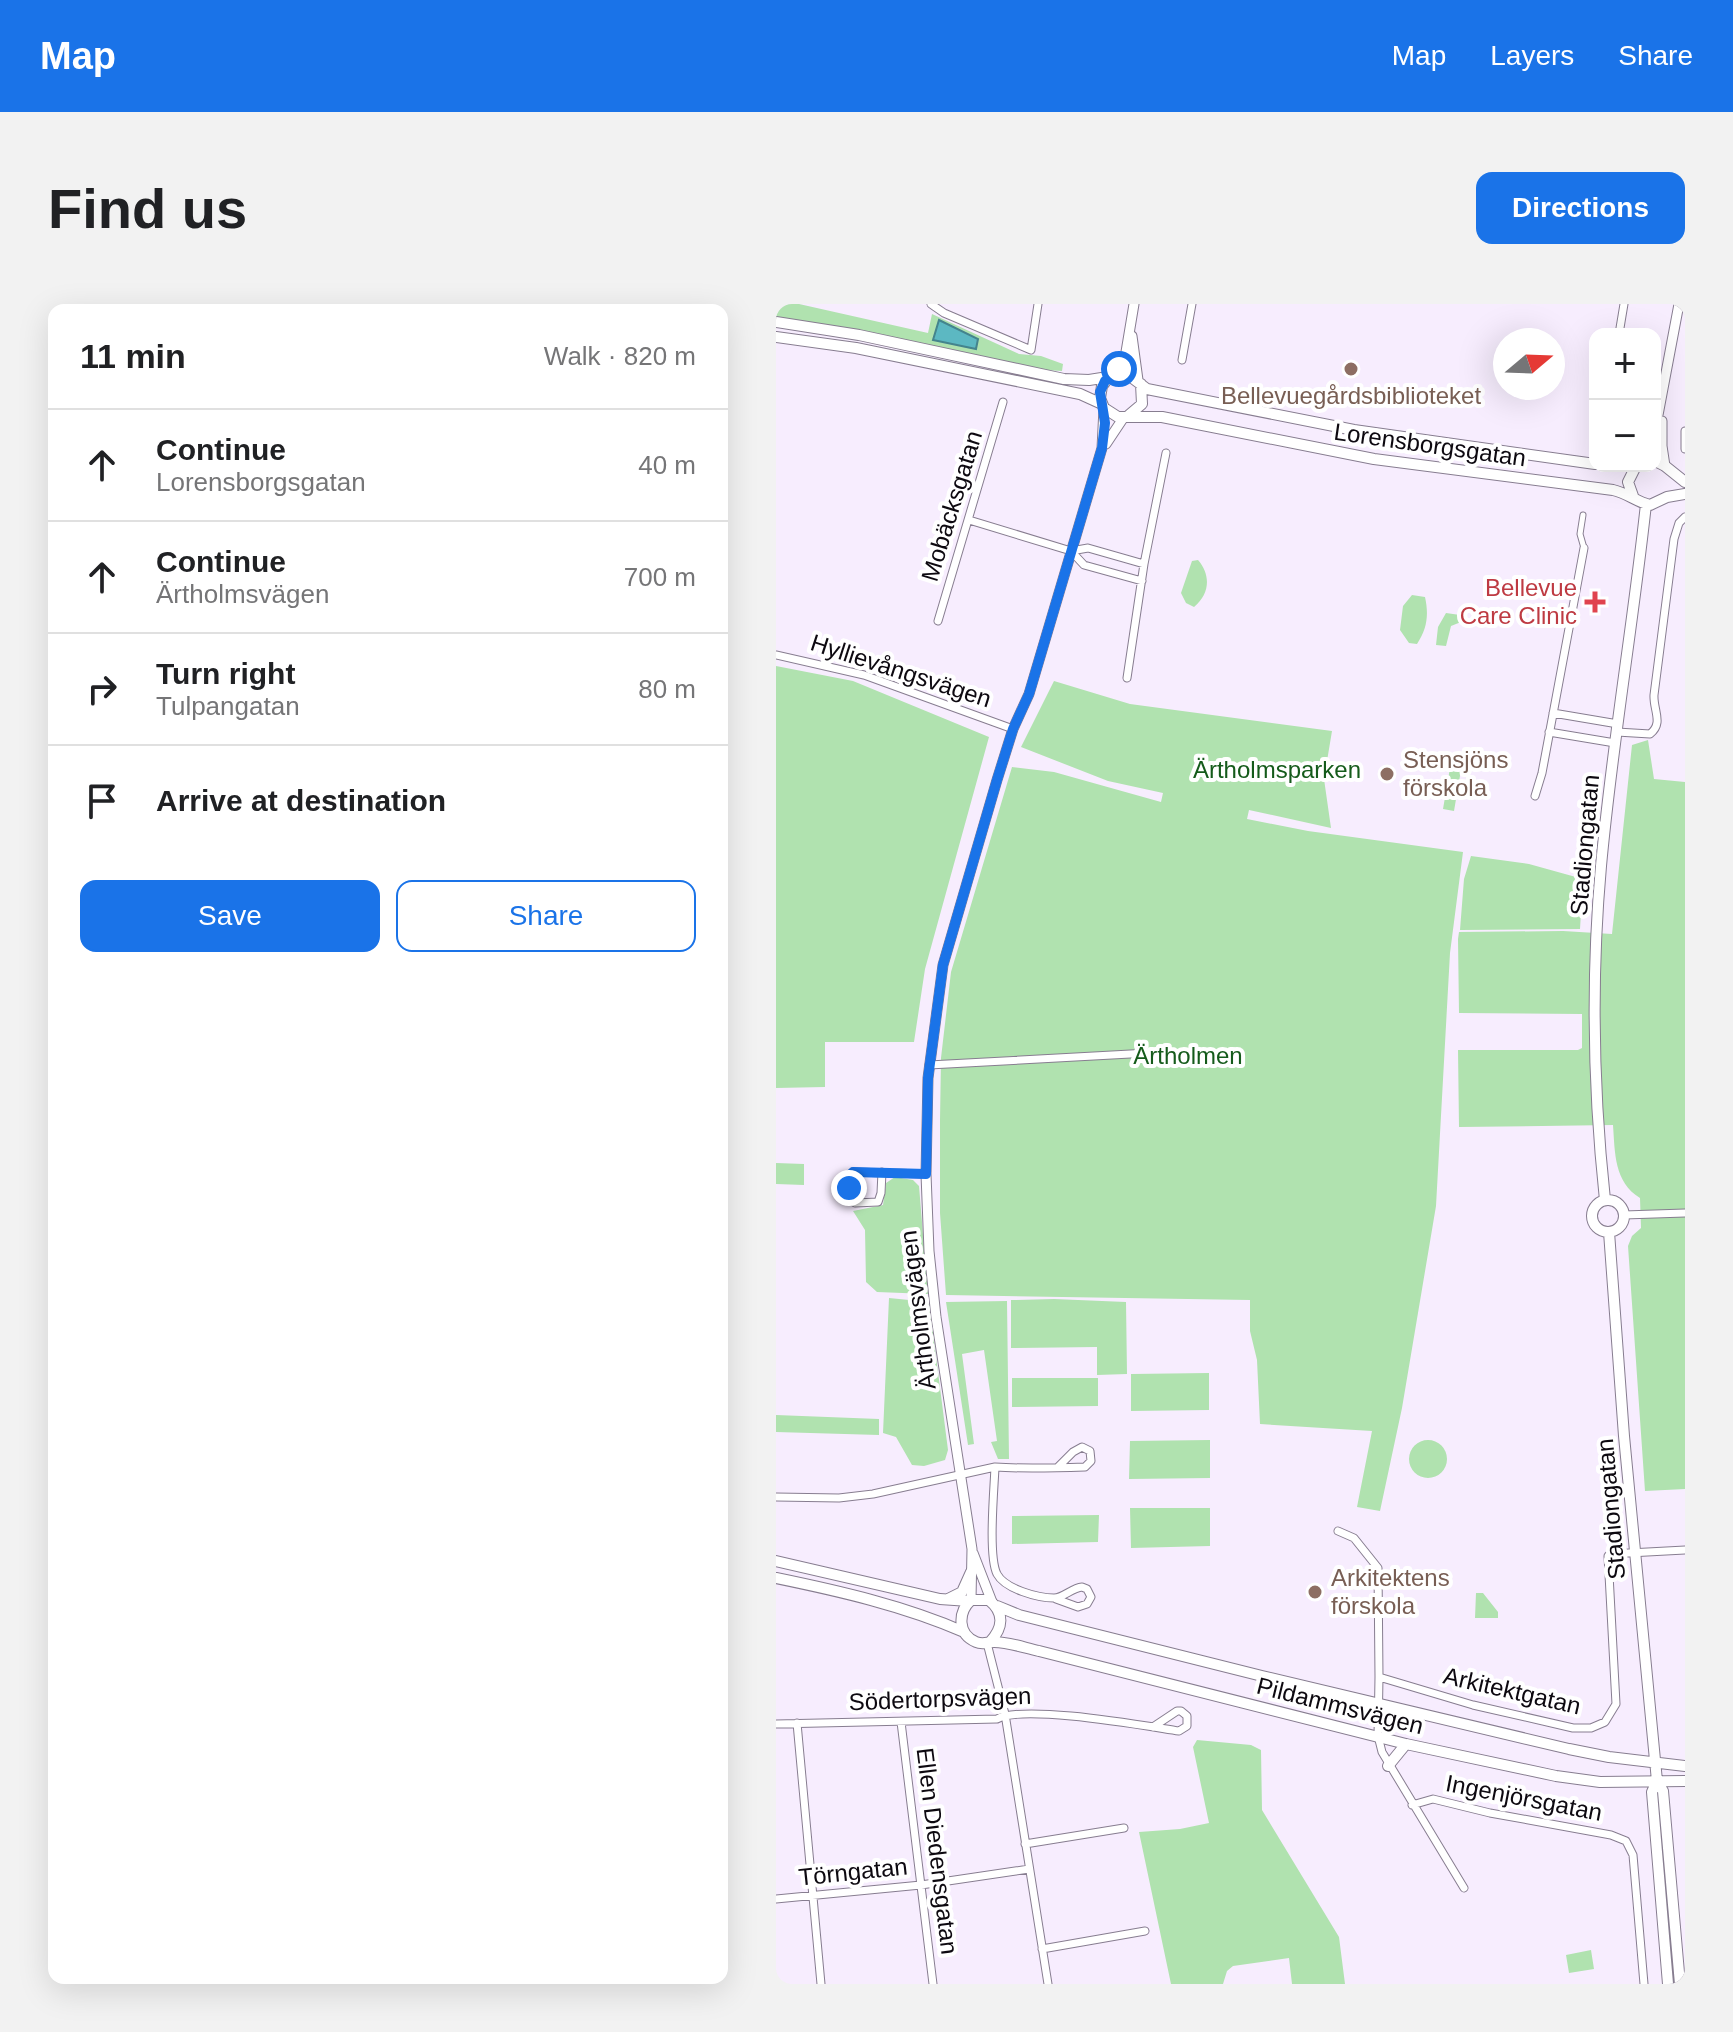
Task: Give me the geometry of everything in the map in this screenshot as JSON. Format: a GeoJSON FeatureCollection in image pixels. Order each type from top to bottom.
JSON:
{"type":"FeatureCollection","features":[{"type":"Feature","properties":{"kind":"main road","name":"Lorensborgsgatan"},"geometry":{"type":"LineString","coordinates":[[776,322],[859,335],[1064,379],[1089,380],[1127,374],[1147,389],[1341,428],[1589,463]]}},
{"type":"Feature","properties":{"kind":"main road","name":"Lorensborgsgatan"},"geometry":{"type":"LineString","coordinates":[[776,337],[856,348],[1080,394],[1113,415],[1162,417],[1374,459],[1613,490],[1646,504]]}},
{"type":"Feature","properties":{"kind":"main road"},"geometry":{"type":"LineString","coordinates":[[1103,406],[1100,392],[1112,376]]}},
{"type":"Feature","properties":{"kind":"main road"},"geometry":{"type":"LineString","coordinates":[[1126,416],[1134,414],[1142,404],[1143,390],[1139,382]]}},
{"type":"Feature","properties":{"kind":"main road"},"geometry":{"type":"LineString","coordinates":[[1663,466],[1685,482]]}},
{"type":"Feature","properties":{"kind":"main road"},"geometry":{"type":"LineString","coordinates":[[1663,466],[1672,487],[1667,497]]}},
{"type":"Feature","properties":{"kind":"main road"},"geometry":{"type":"LineString","coordinates":[[1632,472],[1628,482],[1633,496]]}},
{"type":"Feature","properties":{"kind":"main road"},"geometry":{"type":"LineString","coordinates":[[1646,504],[1685,494]]}},
{"type":"Feature","properties":{"kind":"main road","name":"Stadiongatan"},"geometry":{"type":"LineString","coordinates":[[1646,504],[1601,867],[1595,983],[1597,1113],[1605,1200],[1594,1208],[1592,1217],[1598,1229],[1609,1232],[1656,1763],[1657,1781],[1652,1802],[1668,1984]]}},
{"type":"Feature","properties":{"kind":"main road"},"geometry":{"type":"LineString","coordinates":[[1605,1200],[1619,1205],[1624,1215],[1619,1228],[1609,1232]]}},
{"type":"Feature","properties":{"kind":"main road"},"geometry":{"type":"LineString","coordinates":[[776,1561],[946,1600],[982,1598],[994,1604]]}},
{"type":"Feature","properties":{"kind":"main road"},"geometry":{"type":"LineString","coordinates":[[946,1600],[962,1592],[971,1572]]}},
{"type":"Feature","properties":{"kind":"main road"},"geometry":{"type":"LineString","coordinates":[[776,1578],[853,1596],[944,1623],[964,1632],[976,1643],[988,1643]]}},
{"type":"Feature","properties":{"kind":"main road","name":"Ärtholmsvägen"},"geometry":{"type":"LineString","coordinates":[[964,1632],[961,1619],[970,1601]]}},
{"type":"Feature","properties":{"kind":"main road","name":"Ärtholmsvägen"},"geometry":{"type":"LineString","coordinates":[[988,1643],[1002,1623],[994,1604]]}},
{"type":"Feature","properties":{"kind":"main road","name":"Pildammsvägen"},"geometry":{"type":"LineString","coordinates":[[994,1604],[1019,1615],[1569,1749],[1685,1766]]}},
{"type":"Feature","properties":{"kind":"main road","name":"Pildammsvägen"},"geometry":{"type":"LineString","coordinates":[[988,1643],[1039,1651],[1406,1744],[1556,1776],[1628,1782],[1685,1781]]}},
{"type":"Feature","properties":{"kind":"main road"},"geometry":{"type":"LineString","coordinates":[[1388,1766],[1406,1744]]}},
{"type":"Feature","properties":{"kind":"main road","name":"Stadiongatan"},"geometry":{"type":"LineString","coordinates":[[1657,1781],[1663,1791],[1680,1984]]}},
{"type":"Feature","properties":{"kind":"main road"},"geometry":{"type":"LineString","coordinates":[[1628,1782],[1643,1791],[1652,1802]]}},
{"type":"Feature","properties":{"kind":"street"},"geometry":{"type":"LineString","coordinates":[[931,304],[1031,350],[1038,304]]}},
{"type":"Feature","properties":{"kind":"street"},"geometry":{"type":"LineString","coordinates":[[1112,376],[1124,360],[1134,304]]}},
{"type":"Feature","properties":{"kind":"street"},"geometry":{"type":"LineString","coordinates":[[1182,360],[1192,304]]}},
{"type":"Feature","properties":{"kind":"street"},"geometry":{"type":"LineString","coordinates":[[1620,328],[1624,304]]}},
{"type":"Feature","properties":{"kind":"street"},"geometry":{"type":"LineString","coordinates":[[1661,409],[1679,304]]}},
{"type":"Feature","properties":{"kind":"street"},"geometry":{"type":"LineString","coordinates":[[1131,319],[1139,382]]}},
{"type":"Feature","properties":{"kind":"street","name":"Mobäcksgatan"},"geometry":{"type":"LineString","coordinates":[[938,621],[1003,402]]}},
{"type":"Feature","properties":{"kind":"street"},"geometry":{"type":"LineString","coordinates":[[1662,405],[1663,466]]}},
{"type":"Feature","properties":{"kind":"street","name":"Ärtholmsvägen"},"geometry":{"type":"LineString","coordinates":[[970,1601],[972,1549],[932,1279],[926,1174],[929,1065],[943,965],[1013,729],[1029,694],[1099,457],[1105,432],[1103,406]]}},
{"type":"Feature","properties":{"kind":"street","name":"Ärtholmsvägen"},"geometry":{"type":"LineString","coordinates":[[1099,457],[1117,424],[1126,416]]}},
{"type":"Feature","properties":{"kind":"street"},"geometry":{"type":"LineString","coordinates":[[1685,431],[1685,449]]}},
{"type":"Feature","properties":{"kind":"street"},"geometry":{"type":"LineString","coordinates":[[1127,678],[1144,564],[1166,453]]}},
{"type":"Feature","properties":{"kind":"street"},"geometry":{"type":"LineString","coordinates":[[1535,796],[1584,548],[1580,534],[1583,515]]}},
{"type":"Feature","properties":{"kind":"street"},"geometry":{"type":"LineString","coordinates":[[1549,732],[1650,734],[1658,726],[1654,695],[1677,529],[1685,517]]}},
{"type":"Feature","properties":{"kind":"street"},"geometry":{"type":"LineString","coordinates":[[969,520],[1071,551],[1088,548],[1144,564]]}},
{"type":"Feature","properties":{"kind":"street"},"geometry":{"type":"LineString","coordinates":[[1071,551],[1084,565],[1142,581]]}},
{"type":"Feature","properties":{"kind":"street","name":"Hyllievångsvägen"},"geometry":{"type":"LineString","coordinates":[[776,655],[864,675],[1013,729]]}},
{"type":"Feature","properties":{"kind":"street"},"geometry":{"type":"LineString","coordinates":[[1553,713],[1617,733]]}},
{"type":"Feature","properties":{"kind":"street"},"geometry":{"type":"LineString","coordinates":[[929,1065],[1167,1052]]}},
{"type":"Feature","properties":{"kind":"street"},"geometry":{"type":"LineString","coordinates":[[882,1172],[878,1202],[855,1203],[850,1200],[850,1173],[882,1172],[926,1174]]}},
{"type":"Feature","properties":{"kind":"street"},"geometry":{"type":"LineString","coordinates":[[1624,1215],[1685,1213]]}},
{"type":"Feature","properties":{"kind":"street"},"geometry":{"type":"LineString","coordinates":[[995,1467],[993,1551],[998,1575],[1017,1590],[1056,1599]]}},
{"type":"Feature","properties":{"kind":"street"},"geometry":{"type":"LineString","coordinates":[[776,1497],[839,1498],[905,1488],[995,1467],[1058,1467]]}},
{"type":"Feature","properties":{"kind":"street"},"geometry":{"type":"LineString","coordinates":[[1338,1531],[1354,1538],[1378,1568],[1378,1736],[1388,1766],[1464,1888]]}},
{"type":"Feature","properties":{"kind":"street","name":"Ärtholmsvägen"},"geometry":{"type":"LineString","coordinates":[[972,1549],[994,1604]]}},
{"type":"Feature","properties":{"kind":"street"},"geometry":{"type":"LineString","coordinates":[[1635,1552],[1685,1550]]}},
{"type":"Feature","properties":{"kind":"street","name":"Arkitektgatan"},"geometry":{"type":"LineString","coordinates":[[1379,1677],[1473,1705],[1573,1728],[1600,1725],[1611,1714],[1617,1696],[1606,1559],[1610,1554],[1635,1552]]}},
{"type":"Feature","properties":{"kind":"street","name":"Ärtholmsvägen"},"geometry":{"type":"LineString","coordinates":[[988,1643],[1005,1714],[1048,1984]]}},
{"type":"Feature","properties":{"kind":"street","name":"Södertorpsvägen"},"geometry":{"type":"LineString","coordinates":[[776,1724],[997,1719],[1005,1714],[1039,1714],[1153,1727],[1184,1730],[1187,1716],[1177,1711],[1153,1727]]}},
{"type":"Feature","properties":{"kind":"street","name":"Ellen Diedensgatan"},"geometry":{"type":"LineString","coordinates":[[901,1722],[933,1984]]}},
{"type":"Feature","properties":{"kind":"street"},"geometry":{"type":"LineString","coordinates":[[797,1723],[821,1984]]}},
{"type":"Feature","properties":{"kind":"street","name":"Ingenjörsgatan"},"geometry":{"type":"LineString","coordinates":[[1412,1805],[1433,1799],[1490,1813],[1611,1835],[1626,1841],[1633,1855],[1644,1984]]}},
{"type":"Feature","properties":{"kind":"street"},"geometry":{"type":"LineString","coordinates":[[1025,1844],[1124,1828]]}},
{"type":"Feature","properties":{"kind":"street","name":"Törngatan"},"geometry":{"type":"LineString","coordinates":[[776,1899],[921,1885],[1029,1869]]}},
{"type":"Feature","properties":{"kind":"street"},"geometry":{"type":"LineString","coordinates":[[1042,1949],[1145,1931]]}},
{"type":"Feature","properties":{"kind":"green space"},"geometry":{"type":"Polygon","coordinates":[[[776,304],[799,304],[928,333],[932,314],[1019,354],[1041,356],[1063,364],[1062,371],[776,319],[776,304]]]}},
{"type":"Feature","properties":{"kind":"green space"},"geometry":{"type":"Polygon","coordinates":[[[1198,560],[1207,584],[1203,596],[1194,607],[1186,603],[1181,593],[1192,561],[1198,560]]]}},
{"type":"Feature","properties":{"kind":"green space"},"geometry":{"type":"Polygon","coordinates":[[[1412,595],[1425,597],[1426,604],[1425,627],[1417,644],[1409,643],[1400,630],[1403,606],[1412,595]]]}},
{"type":"Feature","properties":{"kind":"green space"},"geometry":{"type":"Polygon","coordinates":[[[1446,613],[1460,615],[1461,622],[1451,626],[1446,646],[1436,645],[1438,627],[1446,613]]]}},
{"type":"Feature","properties":{"kind":"green space"},"geometry":{"type":"Polygon","coordinates":[[[776,666],[853,681],[989,737],[925,969],[914,1042],[825,1042],[825,1087],[776,1088],[776,666]]]}},
{"type":"Feature","properties":{"kind":"green space","name":"Ärtholmen"},"geometry":{"type":"Polygon","coordinates":[[[1054,681],[1130,704],[1332,731],[1324,779],[1331,828],[1249,810],[1247,819],[1308,831],[1463,852],[1450,953],[1436,1206],[1402,1408],[1380,1511],[1357,1507],[1372,1431],[1260,1424],[1257,1360],[1250,1331],[1250,1300],[946,1295],[940,1213],[940,1120],[941,1058],[951,972],[1012,767],[1054,772],[1161,802],[1163,793],[1108,781],[1021,747],[1054,681]]]}},
{"type":"Feature","properties":{"kind":"green space"},"geometry":{"type":"Polygon","coordinates":[[[1648,740],[1654,779],[1685,782],[1685,1489],[1645,1491],[1628,1246],[1632,1236],[1641,1228],[1640,1198],[1625,1184],[1621,1175],[1613,1125],[1459,1127],[1458,1050],[1578,1050],[1582,1048],[1582,1014],[1459,1013],[1458,939],[1459,932],[1612,934],[1632,745],[1648,740]]]}},
{"type":"Feature","properties":{"kind":"green space"},"geometry":{"type":"Polygon","coordinates":[[[1450,768],[1461,770],[1454,811],[1443,809],[1450,768]]]}},
{"type":"Feature","properties":{"kind":"green space"},"geometry":{"type":"Polygon","coordinates":[[[1471,856],[1529,864],[1583,879],[1580,929],[1460,930],[1464,879],[1471,856]]]}},
{"type":"Feature","properties":{"kind":"green space"},"geometry":{"type":"Polygon","coordinates":[[[776,1163],[804,1164],[804,1185],[776,1184],[776,1163]]]}},
{"type":"Feature","properties":{"kind":"green space"},"geometry":{"type":"Polygon","coordinates":[[[895,1177],[913,1180],[919,1186],[928,1294],[877,1292],[866,1282],[865,1230],[853,1211],[883,1205],[886,1183],[895,1177]]]}},
{"type":"Feature","properties":{"kind":"green space"},"geometry":{"type":"Polygon","coordinates":[[[889,1298],[929,1302],[948,1450],[945,1460],[924,1466],[912,1465],[896,1437],[883,1433],[889,1298]]]}},
{"type":"Feature","properties":{"kind":"green space"},"geometry":{"type":"Polygon","coordinates":[[[1011,1300],[1126,1302],[1127,1374],[1097,1375],[1097,1347],[1011,1348],[1011,1300]]]}},
{"type":"Feature","properties":{"kind":"green space"},"geometry":{"type":"Polygon","coordinates":[[[1007,1301],[1009,1459],[998,1459],[991,1442],[997,1441],[984,1350],[962,1354],[974,1444],[968,1445],[946,1302],[1007,1301]]]}},
{"type":"Feature","properties":{"kind":"green space"},"geometry":{"type":"Polygon","coordinates":[[[1209,1373],[1209,1410],[1131,1411],[1131,1374],[1209,1373]]]}},
{"type":"Feature","properties":{"kind":"green space"},"geometry":{"type":"Polygon","coordinates":[[[1012,1378],[1098,1378],[1098,1406],[1012,1407],[1012,1378]]]}},
{"type":"Feature","properties":{"kind":"green space"},"geometry":{"type":"Polygon","coordinates":[[[776,1415],[879,1419],[879,1435],[776,1432],[776,1415]]]}},
{"type":"Feature","properties":{"kind":"green space"},"geometry":{"type":"Polygon","coordinates":[[[1210,1440],[1210,1478],[1129,1479],[1130,1441],[1210,1440]]]}},
{"type":"Feature","properties":{"kind":"green space"},"geometry":{"type":"Polygon","coordinates":[[[1428,1440],[1442,1445],[1447,1459],[1442,1473],[1428,1478],[1414,1473],[1409,1459],[1414,1445],[1428,1440]]]}},
{"type":"Feature","properties":{"kind":"green space"},"geometry":{"type":"Polygon","coordinates":[[[1130,1508],[1210,1508],[1210,1546],[1131,1548],[1130,1508]]]}},
{"type":"Feature","properties":{"kind":"green space"},"geometry":{"type":"Polygon","coordinates":[[[1099,1515],[1098,1542],[1012,1544],[1012,1516],[1099,1515]]]}},
{"type":"Feature","properties":{"kind":"green space"},"geometry":{"type":"Polygon","coordinates":[[[1476,1593],[1483,1593],[1498,1612],[1498,1618],[1475,1618],[1476,1593]]]}},
{"type":"Feature","properties":{"kind":"green space"},"geometry":{"type":"Polygon","coordinates":[[[1197,1740],[1251,1745],[1261,1750],[1262,1810],[1339,1937],[1345,1984],[1292,1984],[1289,1958],[1233,1966],[1227,1971],[1223,1984],[1171,1984],[1139,1832],[1209,1823],[1193,1747],[1197,1740]]]}},
{"type":"Feature","properties":{"kind":"green space"},"geometry":{"type":"Polygon","coordinates":[[[1591,1950],[1594,1969],[1569,1973],[1566,1955],[1591,1950]]]}},
{"type":"Feature","properties":{"kind":"water"},"geometry":{"type":"Polygon","coordinates":[[[939,320],[978,339],[976,349],[933,340],[939,320]]]}},
{"type":"Feature","properties":{"kind":"place","name":"Bellevuegårdsbiblioteket"},"geometry":{"type":"Point","coordinates":[1351,369]}},
{"type":"Feature","properties":{"kind":"place","name":"Bellevue Care Clinic"},"geometry":{"type":"Point","coordinates":[1595,602]}},
{"type":"Feature","properties":{"kind":"place","name":"Stensjöns förskola"},"geometry":{"type":"Point","coordinates":[1387,774]}},
{"type":"Feature","properties":{"kind":"place","name":"Arkitektens förskola"},"geometry":{"type":"Point","coordinates":[1315,1592]}},
{"type":"Feature","properties":{"kind":"route"},"geometry":{"type":"LineString","coordinates":[[849,1188],[849,1176],[853,1172],[926,1174],[928,1078],[943,965],[972,860],[1013,729],[1029,694],[1102,448],[1105,423],[1100,392],[1105,381],[1119,369]]}},
{"type":"Feature","properties":{"kind":"park label","name":"Ärtholmsparken"},"geometry":{"type":"Point","coordinates":[1277,770]}}]}
